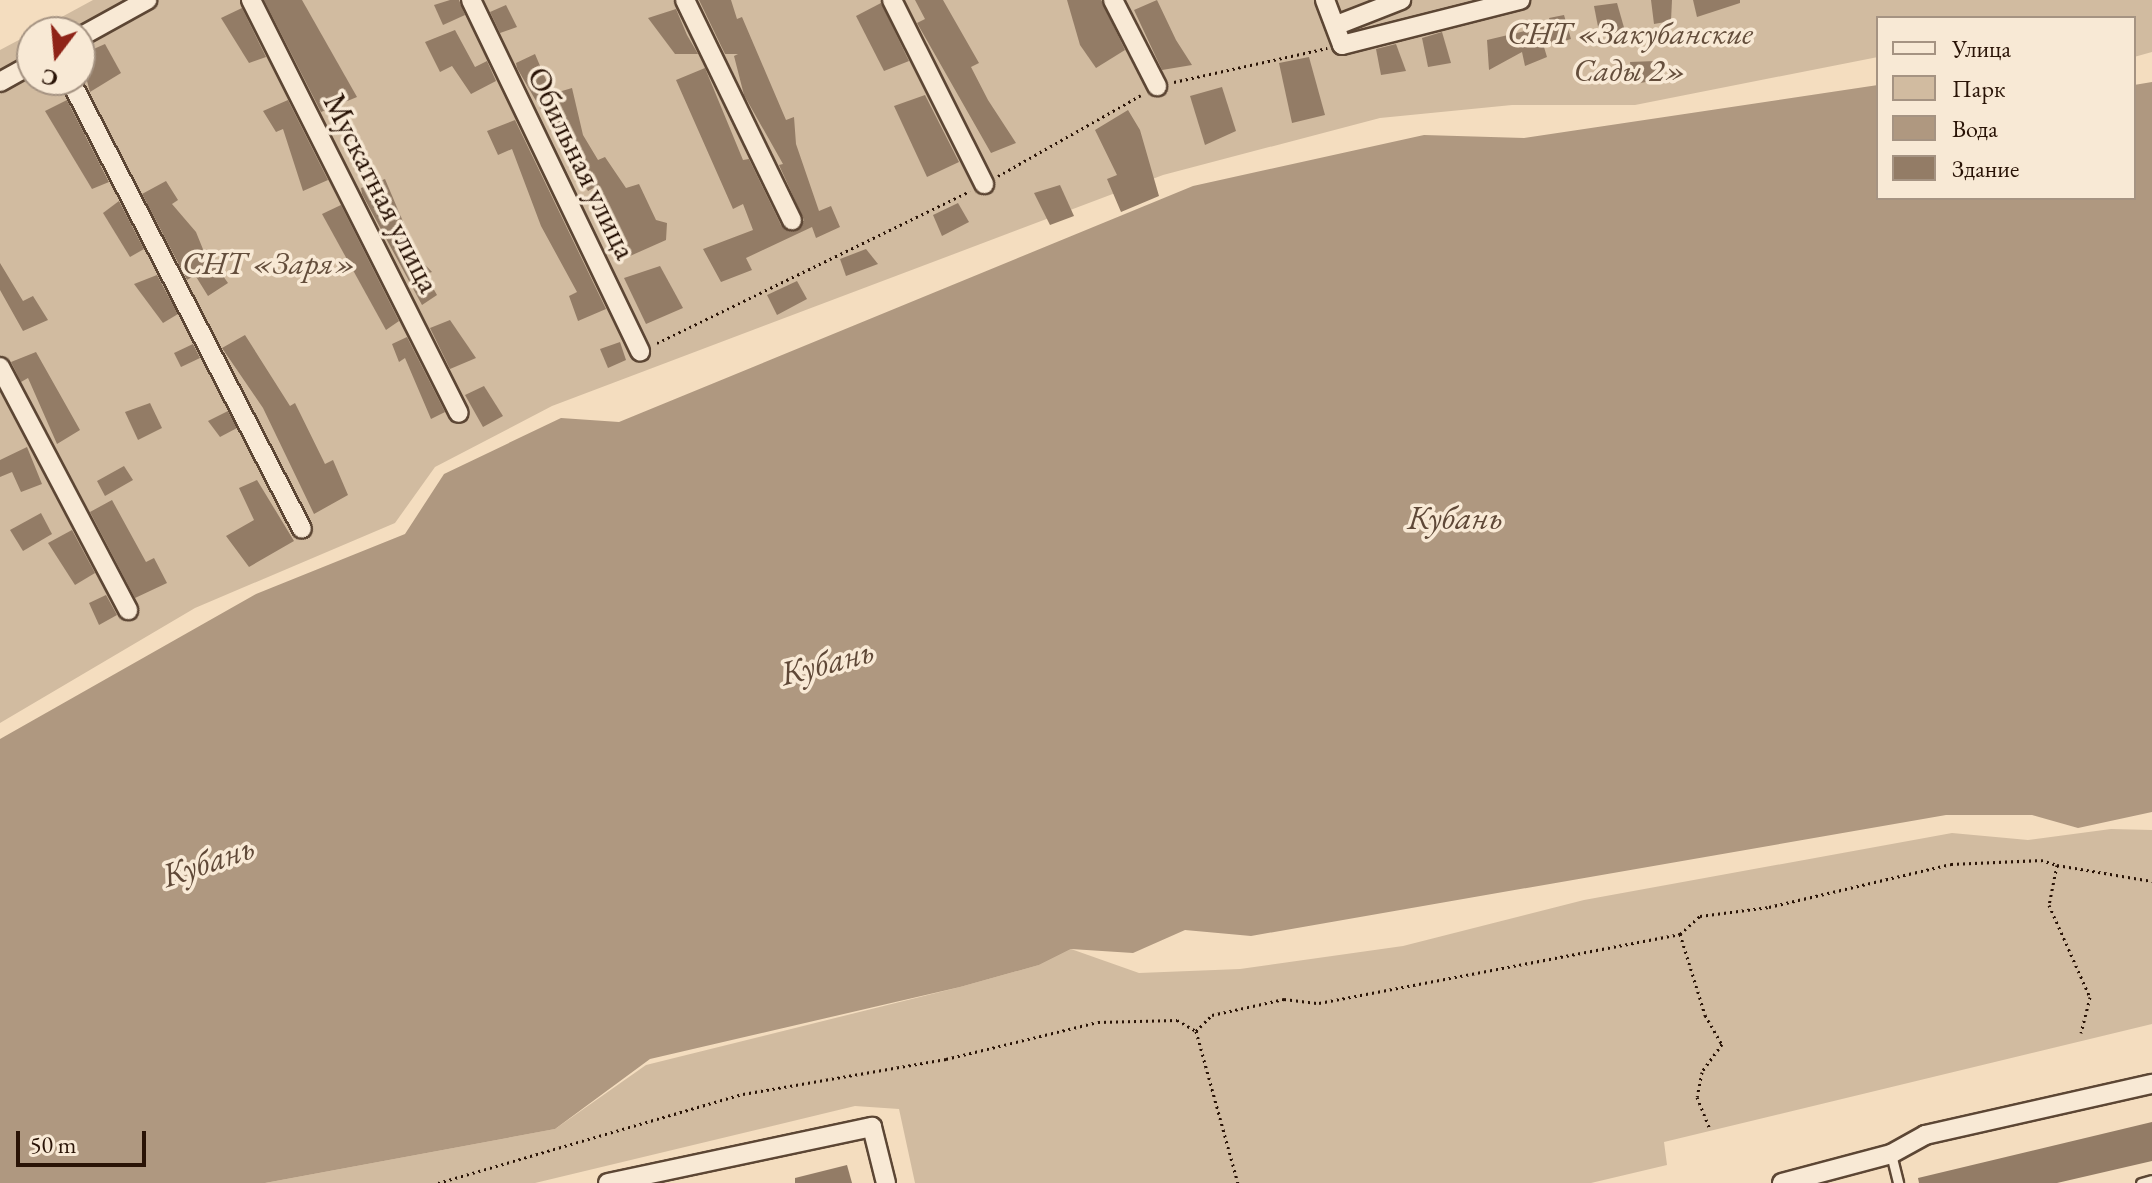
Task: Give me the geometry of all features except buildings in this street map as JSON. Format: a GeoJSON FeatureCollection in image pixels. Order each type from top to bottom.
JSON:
{"type":"FeatureCollection","features":[{"type":"Feature","properties":{"kind":"street"},"geometry":{"type":"LineString","coordinates":[[96,28],[147,0]]}},
{"type":"Feature","properties":{"kind":"street","name":"Мускатная улица"},"geometry":{"type":"LineString","coordinates":[[251,0],[459,413]]}},
{"type":"Feature","properties":{"kind":"street","name":"Обильная улица"},"geometry":{"type":"LineString","coordinates":[[471,0],[640,351]]}},
{"type":"Feature","properties":{"kind":"street"},"geometry":{"type":"LineString","coordinates":[[685,0],[792,220]]}},
{"type":"Feature","properties":{"kind":"street"},"geometry":{"type":"LineString","coordinates":[[892,0],[984,184]]}},
{"type":"Feature","properties":{"kind":"street"},"geometry":{"type":"LineString","coordinates":[[1113,0],[1157,86]]}},
{"type":"Feature","properties":{"kind":"street"},"geometry":{"type":"LineString","coordinates":[[1325,0],[1342,45],[1519,0]]}},
{"type":"Feature","properties":{"kind":"street"},"geometry":{"type":"LineString","coordinates":[[1337,25],[1401,0]]}},
{"type":"Feature","properties":{"kind":"street"},"geometry":{"type":"LineString","coordinates":[[78,96],[302,529]]}},
{"type":"Feature","properties":{"kind":"street"},"geometry":{"type":"LineString","coordinates":[[0,367],[128,610]]}},
{"type":"Feature","properties":{"kind":"street"},"geometry":{"type":"LineString","coordinates":[[1782,1183],[1891,1154],[1925,1135],[2152,1084]]}},
{"type":"Feature","properties":{"kind":"street"},"geometry":{"type":"LineString","coordinates":[[608,1183],[872,1127],[886,1183]]}},
{"type":"Feature","properties":{"kind":"lane"},"geometry":{"type":"LineString","coordinates":[[1891,1154],[1898,1183]]}},
{"type":"Feature","properties":{"kind":"lane"},"geometry":{"type":"LineString","coordinates":[[2141,1183],[2152,1180]]}},
{"type":"Feature","properties":{"kind":"path"},"geometry":{"type":"LineString","coordinates":[[1196,1031],[1212,1015],[1284,999],[1319,1003],[1680,934],[1700,916],[1769,907],[1951,864],[2041,860],[2152,881]]}},
{"type":"Feature","properties":{"kind":"path"},"geometry":{"type":"LineString","coordinates":[[2057,865],[2049,905],[2090,997],[2081,1033]]}},
{"type":"Feature","properties":{"kind":"path"},"geometry":{"type":"LineString","coordinates":[[1680,934],[1705,1015],[1722,1044],[1702,1072],[1697,1097],[1710,1130]]}},
{"type":"Feature","properties":{"kind":"path"},"geometry":{"type":"LineString","coordinates":[[438,1183],[743,1094],[946,1059],[1098,1022],[1177,1020],[1196,1031],[1238,1183]]}},
{"type":"Feature","properties":{"kind":"green space","name":"СНТ «Заря»"},"geometry":{"type":"Polygon","coordinates":[[[93,0],[2152,0],[2152,52],[2136,56],[2136,16],[1876,16],[1876,57],[1635,105],[1512,105],[1380,118],[1163,175],[552,406],[435,467],[395,523],[195,608],[0,723],[0,50],[16,42],[16,96],[96,96],[96,16],[64,16],[93,0]]]}},
{"type":"Feature","properties":{"kind":"green space"},"geometry":{"type":"Polygon","coordinates":[[[2111,829],[2152,830],[2152,1024],[1664,1142],[1667,1165],[1591,1183],[915,1183],[899,1109],[855,1106],[535,1183],[265,1183],[555,1129],[646,1065],[960,987],[1039,965],[1071,949],[1139,973],[1240,969],[1403,946],[1584,900],[1952,833],[2028,840],[2111,829]]]}},
{"type":"Feature","properties":{"kind":"water","name":"Кубань"},"geometry":{"type":"Polygon","coordinates":[[[2152,82],[2152,812],[2078,828],[2032,815],[1946,815],[1251,936],[1185,930],[1133,953],[1071,949],[1039,965],[960,987],[650,1059],[555,1129],[265,1183],[0,1183],[0,739],[256,594],[405,534],[444,474],[561,418],[619,422],[1193,186],[1424,135],[1524,138],[1876,85],[1876,200],[2136,200],[2136,85],[2152,82]]]}},
{"type":"Feature","properties":{"kind":"park label","name":"СНТ «Закубанские Сады 2»"},"geometry":{"type":"Point","coordinates":[1630,52]}}]}
